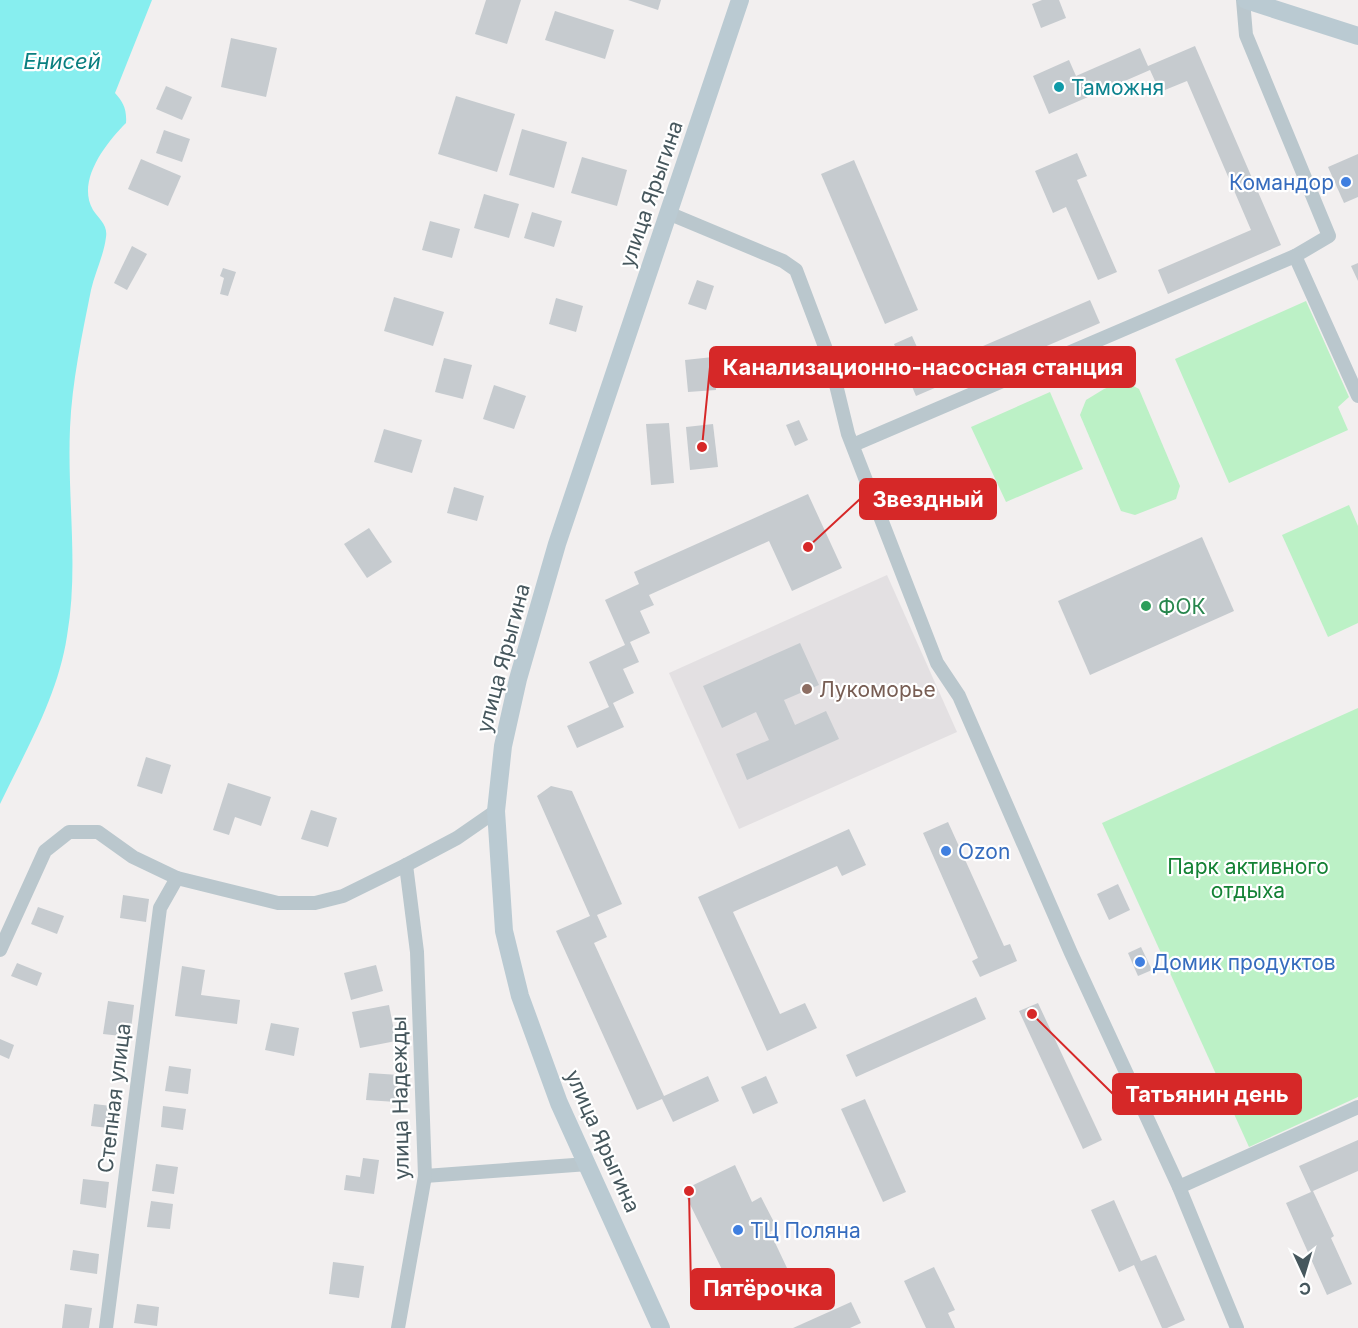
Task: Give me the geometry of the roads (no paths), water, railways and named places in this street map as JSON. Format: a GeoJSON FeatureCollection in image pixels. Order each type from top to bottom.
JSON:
{"type":"FeatureCollection","features":[{"type":"Feature","properties":{"kind":"street","name":"улица Ярыгина"},"geometry":{"type":"LineString","coordinates":[[661,1328],[559,1103],[520,996],[504,931],[496,811],[503,746],[518,679],[557,544],[740,0]]}},
{"type":"Feature","properties":{"kind":"street"},"geometry":{"type":"LineString","coordinates":[[853,446],[1295,256],[1329,236],[1246,35],[1245,0],[1358,36]]}},
{"type":"Feature","properties":{"kind":"street"},"geometry":{"type":"LineString","coordinates":[[668,213],[783,261],[796,270],[830,360],[848,434],[937,663],[959,696],[1071,953],[1179,1187],[1237,1328]]}},
{"type":"Feature","properties":{"kind":"street"},"geometry":{"type":"LineString","coordinates":[[1295,256],[1358,396]]}},
{"type":"Feature","properties":{"kind":"street"},"geometry":{"type":"LineString","coordinates":[[0,950],[45,851],[69,832],[98,832],[133,857],[177,878],[278,903],[315,903],[343,896],[406,865],[457,838],[496,811]]}},
{"type":"Feature","properties":{"kind":"street","name":"улица Надежды"},"geometry":{"type":"LineString","coordinates":[[398,1328],[425,1176],[417,952],[406,865]]}},
{"type":"Feature","properties":{"kind":"street","name":"Степная улица"},"geometry":{"type":"LineString","coordinates":[[106,1328],[160,908],[177,878]]}},
{"type":"Feature","properties":{"kind":"street"},"geometry":{"type":"LineString","coordinates":[[1179,1187],[1358,1107]]}},
{"type":"Feature","properties":{"kind":"street"},"geometry":{"type":"LineString","coordinates":[[425,1176],[588,1164]]}},
{"type":"Feature","properties":{"kind":"water","name":"Енисей"},"geometry":{"type":"Polygon","coordinates":[[[0,0],[152,0],[115,93],[124,106],[126,123],[102,152],[88,187],[93,210],[106,229],[106,233],[84,324],[71,411],[72,584],[63,658],[49,701],[0,804],[0,0]]]}},
{"type":"Feature","properties":{"kind":"place","name":"Таможня"},"geometry":{"type":"Point","coordinates":[1059,87]}},
{"type":"Feature","properties":{"kind":"place","name":"Командор"},"geometry":{"type":"Point","coordinates":[1346,182]}},
{"type":"Feature","properties":{"kind":"place","name":"Канализационно-насосная станция"},"geometry":{"type":"Point","coordinates":[702,447]}},
{"type":"Feature","properties":{"kind":"place","name":"Звездный"},"geometry":{"type":"Point","coordinates":[808,547]}},
{"type":"Feature","properties":{"kind":"place","name":"ФОК"},"geometry":{"type":"Point","coordinates":[1146,606]}},
{"type":"Feature","properties":{"kind":"place","name":"Лукоморье"},"geometry":{"type":"Point","coordinates":[807,689]}},
{"type":"Feature","properties":{"kind":"place","name":"Ozon"},"geometry":{"type":"Point","coordinates":[946,851]}},
{"type":"Feature","properties":{"kind":"place","name":"Домик продуктов"},"geometry":{"type":"Point","coordinates":[1140,962]}},
{"type":"Feature","properties":{"kind":"place","name":"Татьянин день"},"geometry":{"type":"Point","coordinates":[1032,1014]}},
{"type":"Feature","properties":{"kind":"place","name":"Пятёрочка"},"geometry":{"type":"Point","coordinates":[689,1191]}},
{"type":"Feature","properties":{"kind":"place","name":"ТЦ Поляна"},"geometry":{"type":"Point","coordinates":[738,1230]}},
{"type":"Feature","properties":{"kind":"park label","name":"Парк активного отдыха"},"geometry":{"type":"Point","coordinates":[1248,878]}}]}
